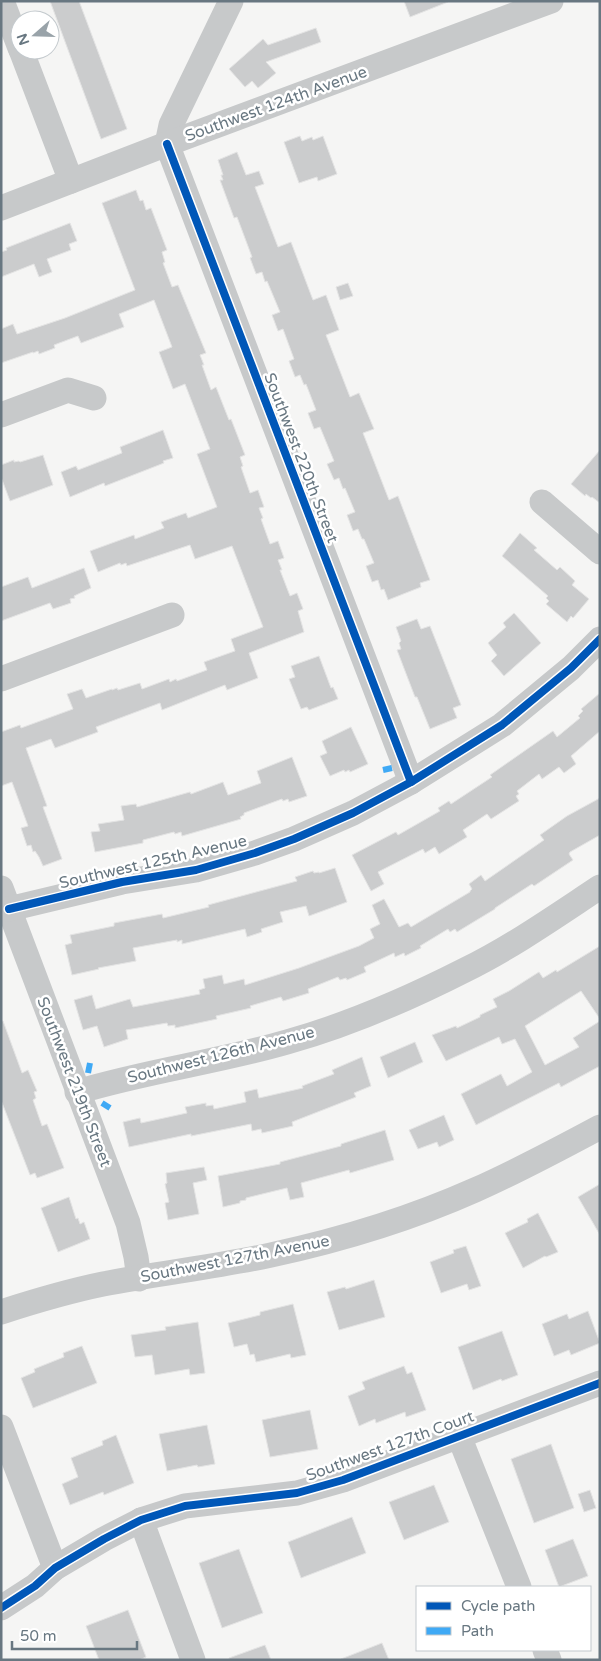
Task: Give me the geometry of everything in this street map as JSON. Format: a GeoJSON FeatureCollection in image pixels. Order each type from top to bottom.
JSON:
{"type":"FeatureCollection","features":[{"type":"Feature","properties":{"kind":"street"},"geometry":{"type":"LineString","coordinates":[[2,1],[10,22]]}},
{"type":"Feature","properties":{"kind":"street"},"geometry":{"type":"LineString","coordinates":[[167,144],[171,125],[232,1]]}},
{"type":"Feature","properties":{"kind":"street","name":"Southwest 124th Avenue"},"geometry":{"type":"LineString","coordinates":[[1,208],[551,1]]}},
{"type":"Feature","properties":{"kind":"street"},"geometry":{"type":"LineString","coordinates":[[24,60],[71,181]]}},
{"type":"Feature","properties":{"kind":"street","name":"Southwest 220th Street"},"geometry":{"type":"LineString","coordinates":[[167,144],[411,782]]}},
{"type":"Feature","properties":{"kind":"street"},"geometry":{"type":"LineString","coordinates":[[1,415],[68,390],[94,398]]}},
{"type":"Feature","properties":{"kind":"street"},"geometry":{"type":"LineString","coordinates":[[542,502],[600,552]]}},
{"type":"Feature","properties":{"kind":"street"},"geometry":{"type":"LineString","coordinates":[[1,679],[172,615]]}},
{"type":"Feature","properties":{"kind":"street","name":"Southwest 125th Avenue"},"geometry":{"type":"LineString","coordinates":[[5,899],[196,870],[255,853],[294,839],[411,782],[502,724],[571,668],[600,639]]}},
{"type":"Feature","properties":{"kind":"street","name":"Southwest 126th Avenue"},"geometry":{"type":"LineString","coordinates":[[77,1092],[108,1082],[280,1044],[347,1022],[413,995],[466,970],[530,933],[600,887]]}},
{"type":"Feature","properties":{"kind":"street","name":"Southwest 219th Street"},"geometry":{"type":"LineString","coordinates":[[5,899],[128,1223],[140,1279]]}},
{"type":"Feature","properties":{"kind":"street","name":"Southwest 127th Avenue"},"geometry":{"type":"LineString","coordinates":[[1,1312],[104,1284],[270,1255],[342,1237],[442,1204],[506,1176],[600,1127]]}},
{"type":"Feature","properties":{"kind":"street","name":"Southwest 127th Court"},"geometry":{"type":"LineString","coordinates":[[1,1608],[35,1586],[55,1568],[141,1520],[185,1506],[297,1492],[343,1480],[600,1383]]}},
{"type":"Feature","properties":{"kind":"street"},"geometry":{"type":"LineString","coordinates":[[1,1427],[55,1568]]}},
{"type":"Feature","properties":{"kind":"street"},"geometry":{"type":"LineString","coordinates":[[459,1436],[519,1586]]}},
{"type":"Feature","properties":{"kind":"street"},"geometry":{"type":"LineString","coordinates":[[141,1520],[193,1660]]}},
{"type":"Feature","properties":{"kind":"building"},"geometry":{"type":"Polygon","coordinates":[[[50,1],[79,1],[127,129],[101,139],[60,28],[60,10],[53,10],[50,1]]]}},
{"type":"Feature","properties":{"kind":"building"},"geometry":{"type":"Polygon","coordinates":[[[404,1],[447,1],[448,2],[410,17],[404,1]]]}},
{"type":"Feature","properties":{"kind":"building"},"geometry":{"type":"Polygon","coordinates":[[[316,28],[321,42],[266,62],[276,73],[258,88],[252,81],[245,87],[229,69],[263,39],[268,45],[316,28]]]}},
{"type":"Feature","properties":{"kind":"building"},"geometry":{"type":"Polygon","coordinates":[[[300,136],[302,141],[312,137],[313,140],[323,136],[337,174],[318,181],[317,177],[299,183],[284,142],[300,136]]]}},
{"type":"Feature","properties":{"kind":"building"},"geometry":{"type":"Polygon","coordinates":[[[237,152],[246,175],[259,171],[264,184],[255,187],[278,247],[291,242],[313,300],[326,295],[339,330],[326,335],[350,397],[359,393],[374,429],[363,433],[389,500],[398,496],[430,580],[420,583],[421,587],[388,600],[384,589],[381,590],[378,580],[372,582],[366,566],[374,563],[364,539],[362,539],[358,529],[353,531],[347,515],[355,512],[345,488],[343,489],[339,478],[334,480],[327,464],[334,461],[320,427],[314,429],[308,413],[316,410],[306,384],[304,385],[300,375],[295,377],[289,361],[294,359],[283,329],[278,331],[272,315],[280,312],[262,272],[256,274],[250,258],[252,257],[237,217],[234,218],[220,180],[223,180],[221,175],[223,175],[218,160],[237,152]]]}},
{"type":"Feature","properties":{"kind":"building"},"geometry":{"type":"Polygon","coordinates":[[[136,190],[140,201],[143,200],[146,210],[151,208],[167,250],[162,252],[165,262],[163,263],[172,287],[178,285],[206,353],[200,355],[211,390],[216,387],[245,455],[240,457],[243,466],[241,467],[250,493],[258,490],[264,507],[259,508],[263,518],[261,519],[270,544],[278,541],[284,558],[278,560],[282,570],[280,570],[290,596],[297,593],[303,609],[298,611],[304,632],[249,653],[258,678],[227,690],[225,685],[162,710],[160,703],[96,727],[98,732],[55,748],[51,739],[26,748],[47,806],[43,807],[62,859],[43,866],[35,851],[33,852],[31,845],[27,846],[21,828],[28,826],[12,782],[1,786],[1,732],[20,725],[21,728],[73,709],[67,694],[82,689],[86,698],[112,689],[117,688],[118,690],[140,683],[142,689],[169,679],[170,682],[176,679],[177,681],[207,670],[204,662],[235,651],[231,639],[263,627],[232,546],[195,559],[190,545],[127,566],[126,563],[121,565],[120,563],[98,572],[90,551],[134,535],[135,539],[164,528],[161,522],[186,513],[188,518],[217,507],[197,454],[210,449],[185,384],[173,389],[159,352],[172,347],[154,300],[119,314],[124,327],[81,343],[78,336],[54,345],[55,348],[39,354],[38,351],[33,352],[1,363],[1,329],[13,324],[17,334],[65,318],[135,290],[102,203],[136,190]]]}},
{"type":"Feature","properties":{"kind":"building"},"geometry":{"type":"Polygon","coordinates":[[[70,223],[77,241],[69,244],[71,250],[47,259],[52,272],[39,277],[34,264],[1,277],[1,252],[7,250],[6,248],[70,223]]]}},
{"type":"Feature","properties":{"kind":"building"},"geometry":{"type":"Polygon","coordinates":[[[348,283],[353,296],[340,300],[336,287],[348,283]]]}},
{"type":"Feature","properties":{"kind":"building"},"geometry":{"type":"Polygon","coordinates":[[[163,430],[173,458],[105,486],[104,483],[70,497],[61,472],[76,466],[78,470],[122,453],[120,447],[163,430]]]}},
{"type":"Feature","properties":{"kind":"building"},"geometry":{"type":"Polygon","coordinates":[[[600,450],[600,503],[586,494],[585,496],[571,484],[600,450]]]}},
{"type":"Feature","properties":{"kind":"building"},"geometry":{"type":"Polygon","coordinates":[[[43,455],[53,485],[10,501],[1,477],[1,465],[14,460],[14,462],[20,462],[43,455]]]}},
{"type":"Feature","properties":{"kind":"building"},"geometry":{"type":"Polygon","coordinates":[[[520,533],[537,548],[534,550],[557,570],[560,567],[575,581],[572,585],[589,599],[573,618],[571,616],[567,622],[546,604],[549,601],[546,598],[548,596],[502,556],[520,533]]]}},
{"type":"Feature","properties":{"kind":"building"},"geometry":{"type":"Polygon","coordinates":[[[84,568],[91,588],[70,599],[71,603],[53,609],[50,603],[1,621],[1,587],[28,577],[32,588],[84,568]]]}},
{"type":"Feature","properties":{"kind":"building"},"geometry":{"type":"Polygon","coordinates":[[[514,613],[541,643],[504,676],[491,661],[497,655],[488,643],[506,627],[503,623],[514,613]]]}},
{"type":"Feature","properties":{"kind":"building"},"geometry":{"type":"Polygon","coordinates":[[[417,619],[421,629],[430,626],[461,705],[453,708],[457,718],[430,729],[417,697],[415,697],[397,650],[401,649],[399,643],[401,641],[396,627],[417,619]]]}},
{"type":"Feature","properties":{"kind":"building"},"geometry":{"type":"Polygon","coordinates":[[[319,656],[331,688],[333,687],[338,699],[309,710],[307,707],[301,709],[289,679],[295,677],[291,666],[319,656]]]}},
{"type":"Feature","properties":{"kind":"building"},"geometry":{"type":"Polygon","coordinates":[[[600,693],[600,731],[571,756],[576,764],[564,773],[559,767],[542,779],[539,774],[517,791],[519,794],[516,796],[519,801],[491,819],[487,814],[463,830],[467,837],[439,854],[435,847],[425,853],[423,849],[378,872],[384,884],[371,891],[352,855],[396,832],[398,835],[440,811],[438,808],[449,801],[451,804],[492,777],[490,775],[553,731],[557,737],[580,718],[578,716],[583,711],[581,709],[600,693]]]}},
{"type":"Feature","properties":{"kind":"building"},"geometry":{"type":"Polygon","coordinates":[[[351,727],[368,764],[350,772],[349,770],[345,772],[344,770],[330,776],[320,756],[327,753],[322,741],[351,727]]]}},
{"type":"Feature","properties":{"kind":"building"},"geometry":{"type":"Polygon","coordinates":[[[292,757],[307,796],[289,802],[288,799],[283,801],[282,799],[244,813],[240,817],[241,819],[182,836],[181,832],[175,834],[174,832],[143,840],[143,843],[95,852],[91,832],[100,831],[98,824],[124,820],[121,806],[136,804],[137,807],[190,792],[191,794],[223,782],[228,795],[261,783],[257,771],[292,757]]]}},
{"type":"Feature","properties":{"kind":"building"},"geometry":{"type":"Polygon","coordinates":[[[600,798],[600,835],[570,852],[569,854],[573,860],[534,886],[532,884],[457,932],[455,929],[450,932],[448,929],[420,946],[421,948],[405,956],[404,953],[395,957],[394,953],[364,967],[366,972],[347,980],[346,978],[340,980],[338,977],[308,989],[309,993],[283,1001],[281,997],[250,1006],[251,1008],[216,1016],[217,1019],[175,1028],[175,1025],[168,1026],[167,1023],[126,1030],[128,1039],[104,1047],[97,1026],[83,1030],[74,1000],[92,995],[96,1009],[130,999],[133,1007],[200,994],[199,990],[205,988],[203,979],[222,975],[224,984],[244,979],[245,985],[359,946],[374,938],[370,929],[380,924],[372,905],[384,899],[399,927],[408,923],[411,927],[470,892],[472,889],[469,884],[481,875],[485,881],[544,840],[540,835],[567,816],[600,798]]]}},
{"type":"Feature","properties":{"kind":"building"},"geometry":{"type":"Polygon","coordinates":[[[335,868],[347,902],[309,916],[306,906],[280,912],[283,922],[261,929],[262,932],[247,937],[245,929],[182,944],[182,940],[177,942],[177,940],[133,948],[136,961],[72,975],[65,945],[72,943],[70,935],[114,926],[114,923],[162,914],[163,918],[209,907],[208,905],[297,881],[295,877],[313,871],[314,873],[319,873],[335,868]]]}},
{"type":"Feature","properties":{"kind":"building"},"geometry":{"type":"Polygon","coordinates":[[[600,946],[600,1019],[581,991],[525,1026],[545,1065],[579,1047],[573,1038],[600,1021],[600,1066],[561,1087],[559,1083],[476,1125],[461,1094],[501,1074],[507,1086],[532,1072],[515,1039],[502,1044],[499,1037],[446,1061],[432,1035],[456,1026],[457,1028],[480,1017],[480,1015],[497,1007],[493,999],[539,972],[543,978],[556,970],[557,972],[600,946]]]}},
{"type":"Feature","properties":{"kind":"building"},"geometry":{"type":"Polygon","coordinates":[[[1,1021],[3,1021],[22,1073],[28,1070],[37,1091],[34,1092],[36,1098],[33,1100],[42,1126],[47,1124],[64,1168],[37,1178],[35,1173],[30,1175],[1,1100],[1,1021]]]}},
{"type":"Feature","properties":{"kind":"building"},"geometry":{"type":"Polygon","coordinates":[[[415,1042],[423,1062],[388,1078],[380,1057],[415,1042]]]}},
{"type":"Feature","properties":{"kind":"building"},"geometry":{"type":"Polygon","coordinates":[[[362,1057],[371,1086],[354,1093],[356,1097],[292,1122],[293,1126],[262,1133],[261,1129],[252,1131],[251,1124],[129,1147],[123,1122],[140,1118],[141,1123],[187,1113],[185,1107],[206,1103],[206,1106],[213,1105],[214,1109],[246,1102],[244,1092],[257,1089],[259,1098],[303,1088],[302,1086],[334,1074],[332,1070],[362,1057]]]}},
{"type":"Feature","properties":{"kind":"building"},"geometry":{"type":"Polygon","coordinates":[[[444,1115],[454,1140],[439,1147],[437,1142],[418,1149],[409,1130],[444,1115]]]}},
{"type":"Feature","properties":{"kind":"building"},"geometry":{"type":"Polygon","coordinates":[[[385,1130],[394,1160],[350,1173],[349,1170],[301,1183],[304,1197],[290,1200],[287,1188],[246,1198],[246,1200],[240,1201],[240,1203],[223,1207],[218,1176],[280,1164],[280,1162],[341,1146],[341,1144],[385,1130]]]}},
{"type":"Feature","properties":{"kind":"building"},"geometry":{"type":"Polygon","coordinates":[[[204,1167],[207,1180],[193,1183],[199,1214],[168,1220],[165,1203],[169,1202],[165,1184],[167,1183],[166,1173],[204,1167]]]}},
{"type":"Feature","properties":{"kind":"building"},"geometry":{"type":"Polygon","coordinates":[[[600,1184],[600,1235],[578,1197],[600,1184]]]}},
{"type":"Feature","properties":{"kind":"building"},"geometry":{"type":"Polygon","coordinates":[[[69,1197],[76,1219],[78,1218],[80,1224],[84,1222],[90,1239],[58,1252],[41,1208],[69,1197]]]}},
{"type":"Feature","properties":{"kind":"building"},"geometry":{"type":"Polygon","coordinates":[[[538,1213],[558,1252],[545,1256],[523,1268],[505,1233],[528,1222],[527,1219],[538,1213]]]}},
{"type":"Feature","properties":{"kind":"building"},"geometry":{"type":"Polygon","coordinates":[[[466,1246],[481,1286],[469,1290],[467,1284],[441,1293],[430,1262],[454,1253],[453,1250],[466,1246]]]}},
{"type":"Feature","properties":{"kind":"building"},"geometry":{"type":"Polygon","coordinates":[[[374,1280],[385,1317],[339,1330],[327,1292],[345,1287],[346,1289],[374,1280]]]}},
{"type":"Feature","properties":{"kind":"building"},"geometry":{"type":"Polygon","coordinates":[[[293,1304],[306,1355],[291,1358],[290,1354],[256,1362],[254,1354],[250,1355],[247,1344],[234,1347],[228,1323],[260,1315],[260,1312],[293,1304]]]}},
{"type":"Feature","properties":{"kind":"building"},"geometry":{"type":"Polygon","coordinates":[[[588,1311],[600,1343],[571,1355],[569,1350],[554,1356],[542,1324],[567,1314],[569,1319],[588,1311]]]}},
{"type":"Feature","properties":{"kind":"building"},"geometry":{"type":"Polygon","coordinates":[[[198,1322],[205,1373],[190,1375],[189,1369],[155,1375],[152,1355],[135,1357],[131,1335],[166,1330],[165,1327],[198,1322]]]}},
{"type":"Feature","properties":{"kind":"building"},"geometry":{"type":"Polygon","coordinates":[[[502,1331],[518,1375],[502,1381],[501,1379],[473,1390],[458,1347],[502,1331]]]}},
{"type":"Feature","properties":{"kind":"building"},"geometry":{"type":"Polygon","coordinates":[[[82,1346],[97,1383],[33,1408],[21,1378],[35,1372],[34,1369],[64,1357],[63,1353],[82,1346]]]}},
{"type":"Feature","properties":{"kind":"building"},"geometry":{"type":"Polygon","coordinates":[[[404,1366],[407,1374],[412,1372],[426,1410],[406,1417],[405,1412],[376,1423],[375,1419],[359,1426],[348,1396],[365,1389],[362,1382],[404,1366]]]}},
{"type":"Feature","properties":{"kind":"building"},"geometry":{"type":"Polygon","coordinates":[[[310,1410],[318,1449],[270,1457],[262,1420],[310,1410]]]}},
{"type":"Feature","properties":{"kind":"building"},"geometry":{"type":"Polygon","coordinates":[[[207,1425],[215,1464],[198,1467],[197,1465],[167,1471],[159,1434],[207,1425]]]}},
{"type":"Feature","properties":{"kind":"building"},"geometry":{"type":"Polygon","coordinates":[[[116,1435],[134,1483],[104,1495],[103,1492],[70,1505],[62,1484],[78,1477],[71,1458],[103,1445],[102,1441],[116,1435]]]}},
{"type":"Feature","properties":{"kind":"building"},"geometry":{"type":"Polygon","coordinates":[[[551,1444],[574,1508],[534,1523],[511,1459],[551,1444]]]}},
{"type":"Feature","properties":{"kind":"building"},"geometry":{"type":"Polygon","coordinates":[[[434,1485],[449,1522],[404,1540],[389,1502],[434,1485]]]}},
{"type":"Feature","properties":{"kind":"building"},"geometry":{"type":"Polygon","coordinates":[[[590,1490],[596,1508],[584,1512],[578,1494],[590,1490]]]}},
{"type":"Feature","properties":{"kind":"building"},"geometry":{"type":"Polygon","coordinates":[[[352,1517],[366,1553],[301,1578],[288,1542],[352,1517]]]}},
{"type":"Feature","properties":{"kind":"building"},"geometry":{"type":"Polygon","coordinates":[[[573,1539],[588,1576],[559,1586],[545,1550],[573,1539]]]}},
{"type":"Feature","properties":{"kind":"building"},"geometry":{"type":"Polygon","coordinates":[[[239,1549],[263,1613],[222,1628],[199,1563],[239,1549]]]}},
{"type":"Feature","properties":{"kind":"building"},"geometry":{"type":"Polygon","coordinates":[[[128,1610],[146,1657],[139,1660],[99,1660],[86,1626],[128,1610]]]}},
{"type":"Feature","properties":{"kind":"building"},"geometry":{"type":"Polygon","coordinates":[[[382,1643],[389,1660],[341,1660],[341,1659],[382,1643]]]}},
{"type":"Feature","properties":{"kind":"building"},"geometry":{"type":"Polygon","coordinates":[[[265,1645],[271,1660],[229,1660],[229,1658],[265,1645]]]}},
{"type":"Feature","properties":{"kind":"marked path"},"geometry":{"type":"LineString","coordinates":[[383,770],[392,768]]}},
{"type":"Feature","properties":{"kind":"marked path"},"geometry":{"type":"LineString","coordinates":[[88,1073],[90,1063]]}},
{"type":"Feature","properties":{"kind":"marked path"},"geometry":{"type":"LineString","coordinates":[[102,1103],[110,1108]]}},
{"type":"Feature","properties":{"kind":"cycle path"},"geometry":{"type":"LineString","coordinates":[[167,144],[411,782]]}},
{"type":"Feature","properties":{"kind":"cycle path"},"geometry":{"type":"LineString","coordinates":[[9,909],[122,882],[196,870],[255,853],[294,839],[353,813],[411,782],[502,725],[571,668],[600,639]]}},
{"type":"Feature","properties":{"kind":"cycle path"},"geometry":{"type":"LineString","coordinates":[[1,1608],[35,1586],[55,1568],[141,1520],[185,1506],[297,1493],[343,1480],[600,1383]]}}]}
